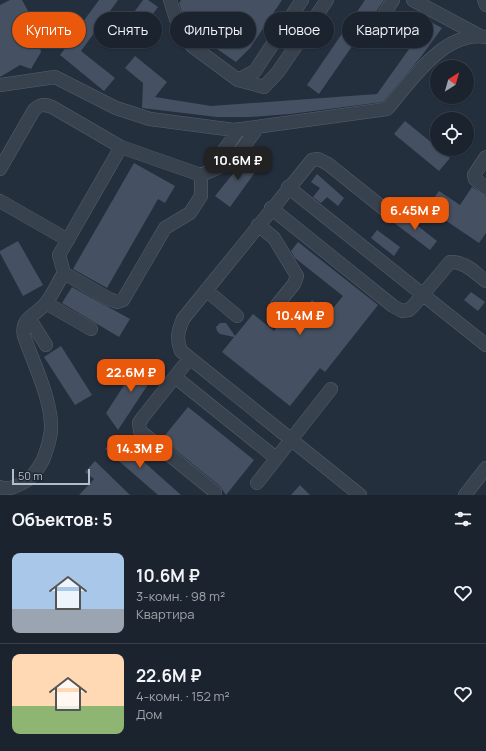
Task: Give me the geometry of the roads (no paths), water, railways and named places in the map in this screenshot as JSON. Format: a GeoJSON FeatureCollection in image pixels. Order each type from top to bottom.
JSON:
{"type":"FeatureCollection","features":[{"type":"Feature","properties":{"kind":"street"},"geometry":{"type":"LineString","coordinates":[[170,0],[176,19],[192,46],[238,80],[264,87],[278,72],[327,0]]}},
{"type":"Feature","properties":{"kind":"street"},"geometry":{"type":"LineString","coordinates":[[238,80],[255,71],[302,0]]}},
{"type":"Feature","properties":{"kind":"street"},"geometry":{"type":"LineString","coordinates":[[385,12],[393,0]]}},
{"type":"Feature","properties":{"kind":"street"},"geometry":{"type":"LineString","coordinates":[[413,0],[483,36]]}},
{"type":"Feature","properties":{"kind":"street"},"geometry":{"type":"LineString","coordinates":[[484,0],[486,5]]}},
{"type":"Feature","properties":{"kind":"street"},"geometry":{"type":"LineString","coordinates":[[0,85],[55,76],[116,108],[150,119],[234,130],[387,109],[438,52],[458,41],[483,36]]}},
{"type":"Feature","properties":{"kind":"street"},"geometry":{"type":"LineString","coordinates":[[0,169],[34,110],[44,104],[52,107],[121,147],[201,175],[232,161],[258,126]]}},
{"type":"Feature","properties":{"kind":"street"},"geometry":{"type":"LineString","coordinates":[[220,166],[222,153],[239,129]]}},
{"type":"Feature","properties":{"kind":"street"},"geometry":{"type":"LineString","coordinates":[[121,147],[59,255],[64,273],[109,299],[117,302],[123,300],[165,228],[190,213],[201,196],[201,175]]}},
{"type":"Feature","properties":{"kind":"street"},"geometry":{"type":"LineString","coordinates":[[486,157],[474,175],[475,178],[486,188]]}},
{"type":"Feature","properties":{"kind":"street"},"geometry":{"type":"LineString","coordinates":[[360,495],[189,359],[181,351],[177,342],[182,319],[288,187],[312,160],[318,159],[328,164],[388,212]]}},
{"type":"Feature","properties":{"kind":"street"},"geometry":{"type":"LineString","coordinates":[[288,187],[486,345]]}},
{"type":"Feature","properties":{"kind":"street"},"geometry":{"type":"LineString","coordinates":[[0,201],[68,240]]}},
{"type":"Feature","properties":{"kind":"street"},"geometry":{"type":"LineString","coordinates":[[271,208],[393,306],[402,311],[409,310],[450,262],[457,261],[467,266],[486,281]]}},
{"type":"Feature","properties":{"kind":"street"},"geometry":{"type":"LineString","coordinates":[[258,225],[274,238],[297,276],[294,284],[277,305]]}},
{"type":"Feature","properties":{"kind":"street"},"geometry":{"type":"LineString","coordinates":[[0,488],[11,488],[27,480],[40,466],[48,447],[51,424],[46,402],[22,329],[24,323],[46,303],[64,273]]}},
{"type":"Feature","properties":{"kind":"street"},"geometry":{"type":"LineString","coordinates":[[206,290],[237,316]]}},
{"type":"Feature","properties":{"kind":"street"},"geometry":{"type":"LineString","coordinates":[[46,303],[91,329]]}},
{"type":"Feature","properties":{"kind":"street"},"geometry":{"type":"LineString","coordinates":[[29,318],[46,345]]}},
{"type":"Feature","properties":{"kind":"street"},"geometry":{"type":"LineString","coordinates":[[189,359],[143,417],[139,424],[140,431],[215,492]]}},
{"type":"Feature","properties":{"kind":"street"},"geometry":{"type":"LineString","coordinates":[[175,377],[276,458]]}},
{"type":"Feature","properties":{"kind":"street"},"geometry":{"type":"LineString","coordinates":[[256,483],[331,389]]}},
{"type":"Feature","properties":{"kind":"street"},"geometry":{"type":"LineString","coordinates":[[465,495],[486,468]]}}]}
